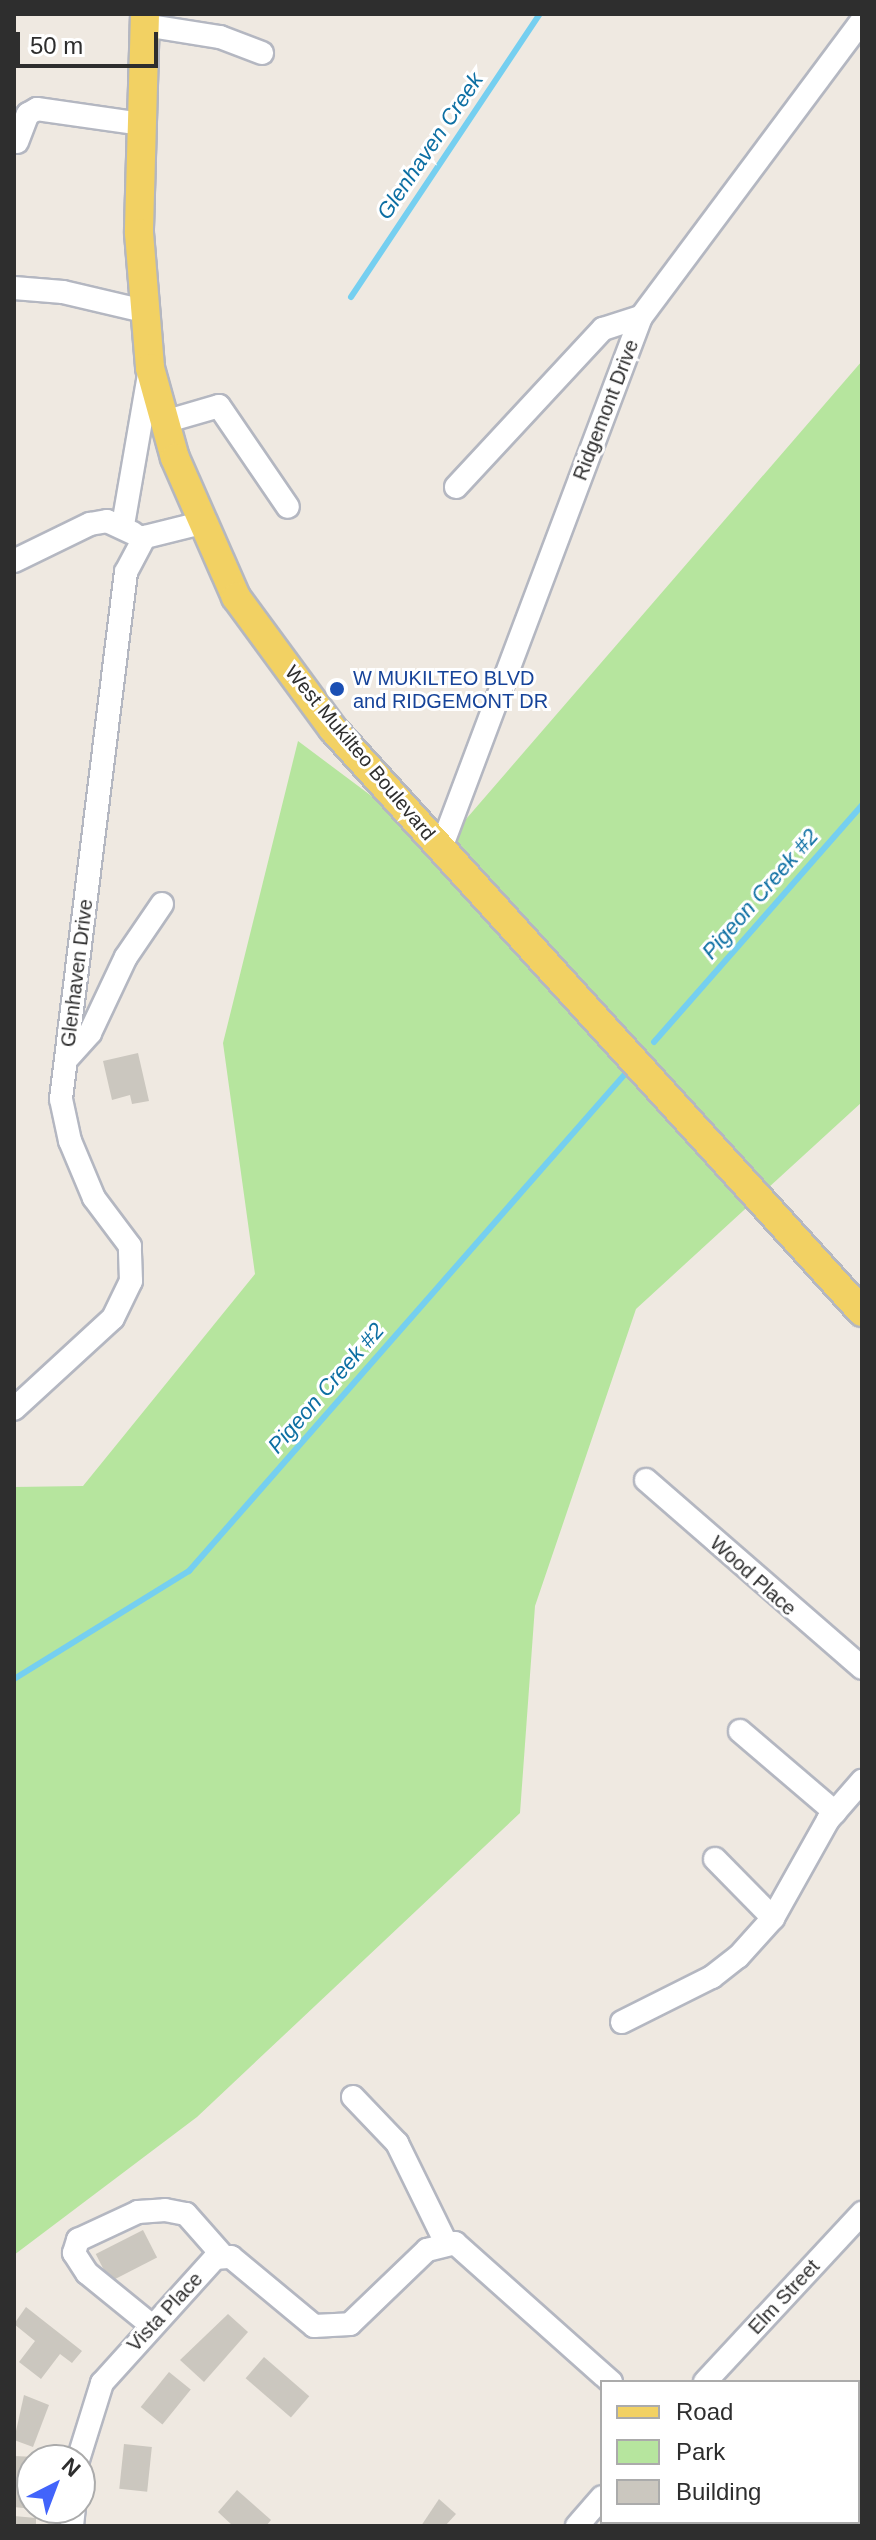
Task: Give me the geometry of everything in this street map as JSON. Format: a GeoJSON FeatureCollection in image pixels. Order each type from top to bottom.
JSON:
{"type":"FeatureCollection","features":[{"type":"Feature","properties":{"kind":"main road","name":"West Mukilteo Boulevard"},"geometry":{"type":"LineString","coordinates":[[144,19],[141,124],[144,311],[150,368],[164,422],[201,523],[236,597],[280,660],[441,848],[862,1312]]}},
{"type":"Feature","properties":{"kind":"street"},"geometry":{"type":"LineString","coordinates":[[144,19],[220,37],[262,53]]}},
{"type":"Feature","properties":{"kind":"street","name":"Ridgemont Drive"},"geometry":{"type":"LineString","coordinates":[[441,848],[641,317],[862,21]]}},
{"type":"Feature","properties":{"kind":"street"},"geometry":{"type":"LineString","coordinates":[[17,142],[28,114],[37,109],[141,124]]}},
{"type":"Feature","properties":{"kind":"street"},"geometry":{"type":"LineString","coordinates":[[14,288],[63,292],[144,311]]}},
{"type":"Feature","properties":{"kind":"street"},"geometry":{"type":"LineString","coordinates":[[456,487],[603,329],[641,317]]}},
{"type":"Feature","properties":{"kind":"street"},"geometry":{"type":"LineString","coordinates":[[123,525],[150,368]]}},
{"type":"Feature","properties":{"kind":"street"},"geometry":{"type":"LineString","coordinates":[[164,422],[219,406],[288,507]]}},
{"type":"Feature","properties":{"kind":"street"},"geometry":{"type":"LineString","coordinates":[[14,561],[90,524],[123,525],[141,540],[201,523]]}},
{"type":"Feature","properties":{"kind":"street","name":"Glenhaven Drive"},"geometry":{"type":"LineString","coordinates":[[14,1409],[113,1318],[131,1281],[130,1246],[94,1198],[70,1141],[61,1099],[126,572],[141,540]]}},
{"type":"Feature","properties":{"kind":"street"},"geometry":{"type":"LineString","coordinates":[[66,1060],[90,1033],[126,957],[162,904]]}},
{"type":"Feature","properties":{"kind":"street","name":"Wood Place"},"geometry":{"type":"LineString","coordinates":[[646,1480],[862,1668]]}},
{"type":"Feature","properties":{"kind":"street"},"geometry":{"type":"LineString","coordinates":[[740,1731],[835,1812]]}},
{"type":"Feature","properties":{"kind":"street"},"geometry":{"type":"LineString","coordinates":[[622,2022],[712,1977],[773,1918],[835,1812],[862,1781]]}},
{"type":"Feature","properties":{"kind":"street"},"geometry":{"type":"LineString","coordinates":[[715,1859],[773,1918]]}},
{"type":"Feature","properties":{"kind":"street"},"geometry":{"type":"LineString","coordinates":[[353,2097],[397,2143],[446,2243]]}},
{"type":"Feature","properties":{"kind":"street"},"geometry":{"type":"LineString","coordinates":[[151,2325],[87,2273],[74,2253],[78,2240],[138,2212],[165,2210],[186,2214],[224,2257],[314,2326],[350,2324],[427,2250],[455,2243],[609,2380]]}},
{"type":"Feature","properties":{"kind":"street","name":"Elm Street"},"geometry":{"type":"LineString","coordinates":[[707,2380],[862,2213]]}},
{"type":"Feature","properties":{"kind":"street","name":"Vista Place"},"geometry":{"type":"LineString","coordinates":[[83,2444],[102,2383],[151,2325],[215,2258],[224,2257]]}},
{"type":"Feature","properties":{"kind":"street"},"geometry":{"type":"LineString","coordinates":[[577,2526],[600,2499]]}},
{"type":"Feature","properties":{"kind":"green space"},"geometry":{"type":"Polygon","coordinates":[[[862,361],[862,1102],[636,1309],[535,1606],[520,1813],[197,2117],[14,2255],[14,1487],[83,1486],[255,1274],[223,1043],[298,741],[441,848],[862,361]]]}},
{"type":"Feature","properties":{"kind":"building"},"geometry":{"type":"Polygon","coordinates":[[[138,1053],[149,1101],[132,1104],[130,1095],[112,1100],[103,1061],[138,1053]]]}},
{"type":"Feature","properties":{"kind":"building"},"geometry":{"type":"Polygon","coordinates":[[[143,2230],[157,2258],[110,2282],[96,2254],[143,2230]]]}},
{"type":"Feature","properties":{"kind":"building"},"geometry":{"type":"Polygon","coordinates":[[[26,2307],[82,2351],[72,2363],[60,2354],[41,2379],[19,2362],[35,2341],[14,2324],[26,2307]]]}},
{"type":"Feature","properties":{"kind":"building"},"geometry":{"type":"Polygon","coordinates":[[[228,2314],[248,2332],[204,2382],[180,2360],[228,2314]]]}},
{"type":"Feature","properties":{"kind":"building"},"geometry":{"type":"Polygon","coordinates":[[[264,2357],[309,2396],[291,2417],[246,2378],[264,2357]]]}},
{"type":"Feature","properties":{"kind":"building"},"geometry":{"type":"Polygon","coordinates":[[[169,2372],[191,2390],[162,2425],[141,2407],[169,2372]]]}},
{"type":"Feature","properties":{"kind":"building"},"geometry":{"type":"Polygon","coordinates":[[[24,2395],[49,2405],[34,2444],[14,2440],[24,2395]]]}},
{"type":"Feature","properties":{"kind":"building"},"geometry":{"type":"Polygon","coordinates":[[[124,2444],[152,2447],[147,2492],[119,2489],[124,2444]]]}},
{"type":"Feature","properties":{"kind":"building"},"geometry":{"type":"Polygon","coordinates":[[[14,2456],[16,2507],[14,2507],[14,2456]]]}},
{"type":"Feature","properties":{"kind":"building"},"geometry":{"type":"Polygon","coordinates":[[[237,2490],[271,2520],[266,2526],[233,2526],[218,2512],[237,2490]]]}},
{"type":"Feature","properties":{"kind":"building"},"geometry":{"type":"Polygon","coordinates":[[[439,2499],[456,2514],[445,2526],[421,2526],[439,2499]]]}},
{"type":"Feature","properties":{"kind":"building"},"geometry":{"type":"Polygon","coordinates":[[[14,2516],[16,2524],[36,2524],[36,2526],[14,2526],[14,2516]]]}},
{"type":"Feature","properties":{"kind":"waterway","name":"Glenhaven Creek"},"geometry":{"type":"LineString","coordinates":[[351,297],[540,14]]}},
{"type":"Feature","properties":{"kind":"waterway","name":"Pigeon Creek #2"},"geometry":{"type":"LineString","coordinates":[[654,1042],[862,805]]}},
{"type":"Feature","properties":{"kind":"waterway","name":"Pigeon Creek #2"},"geometry":{"type":"LineString","coordinates":[[14,1679],[189,1571],[625,1074]]}},
{"type":"Feature","properties":{"kind":"place","name":"W MUKILTEO BLVD and RIDGEMONT DR"},"geometry":{"type":"Point","coordinates":[337,689]}}]}
